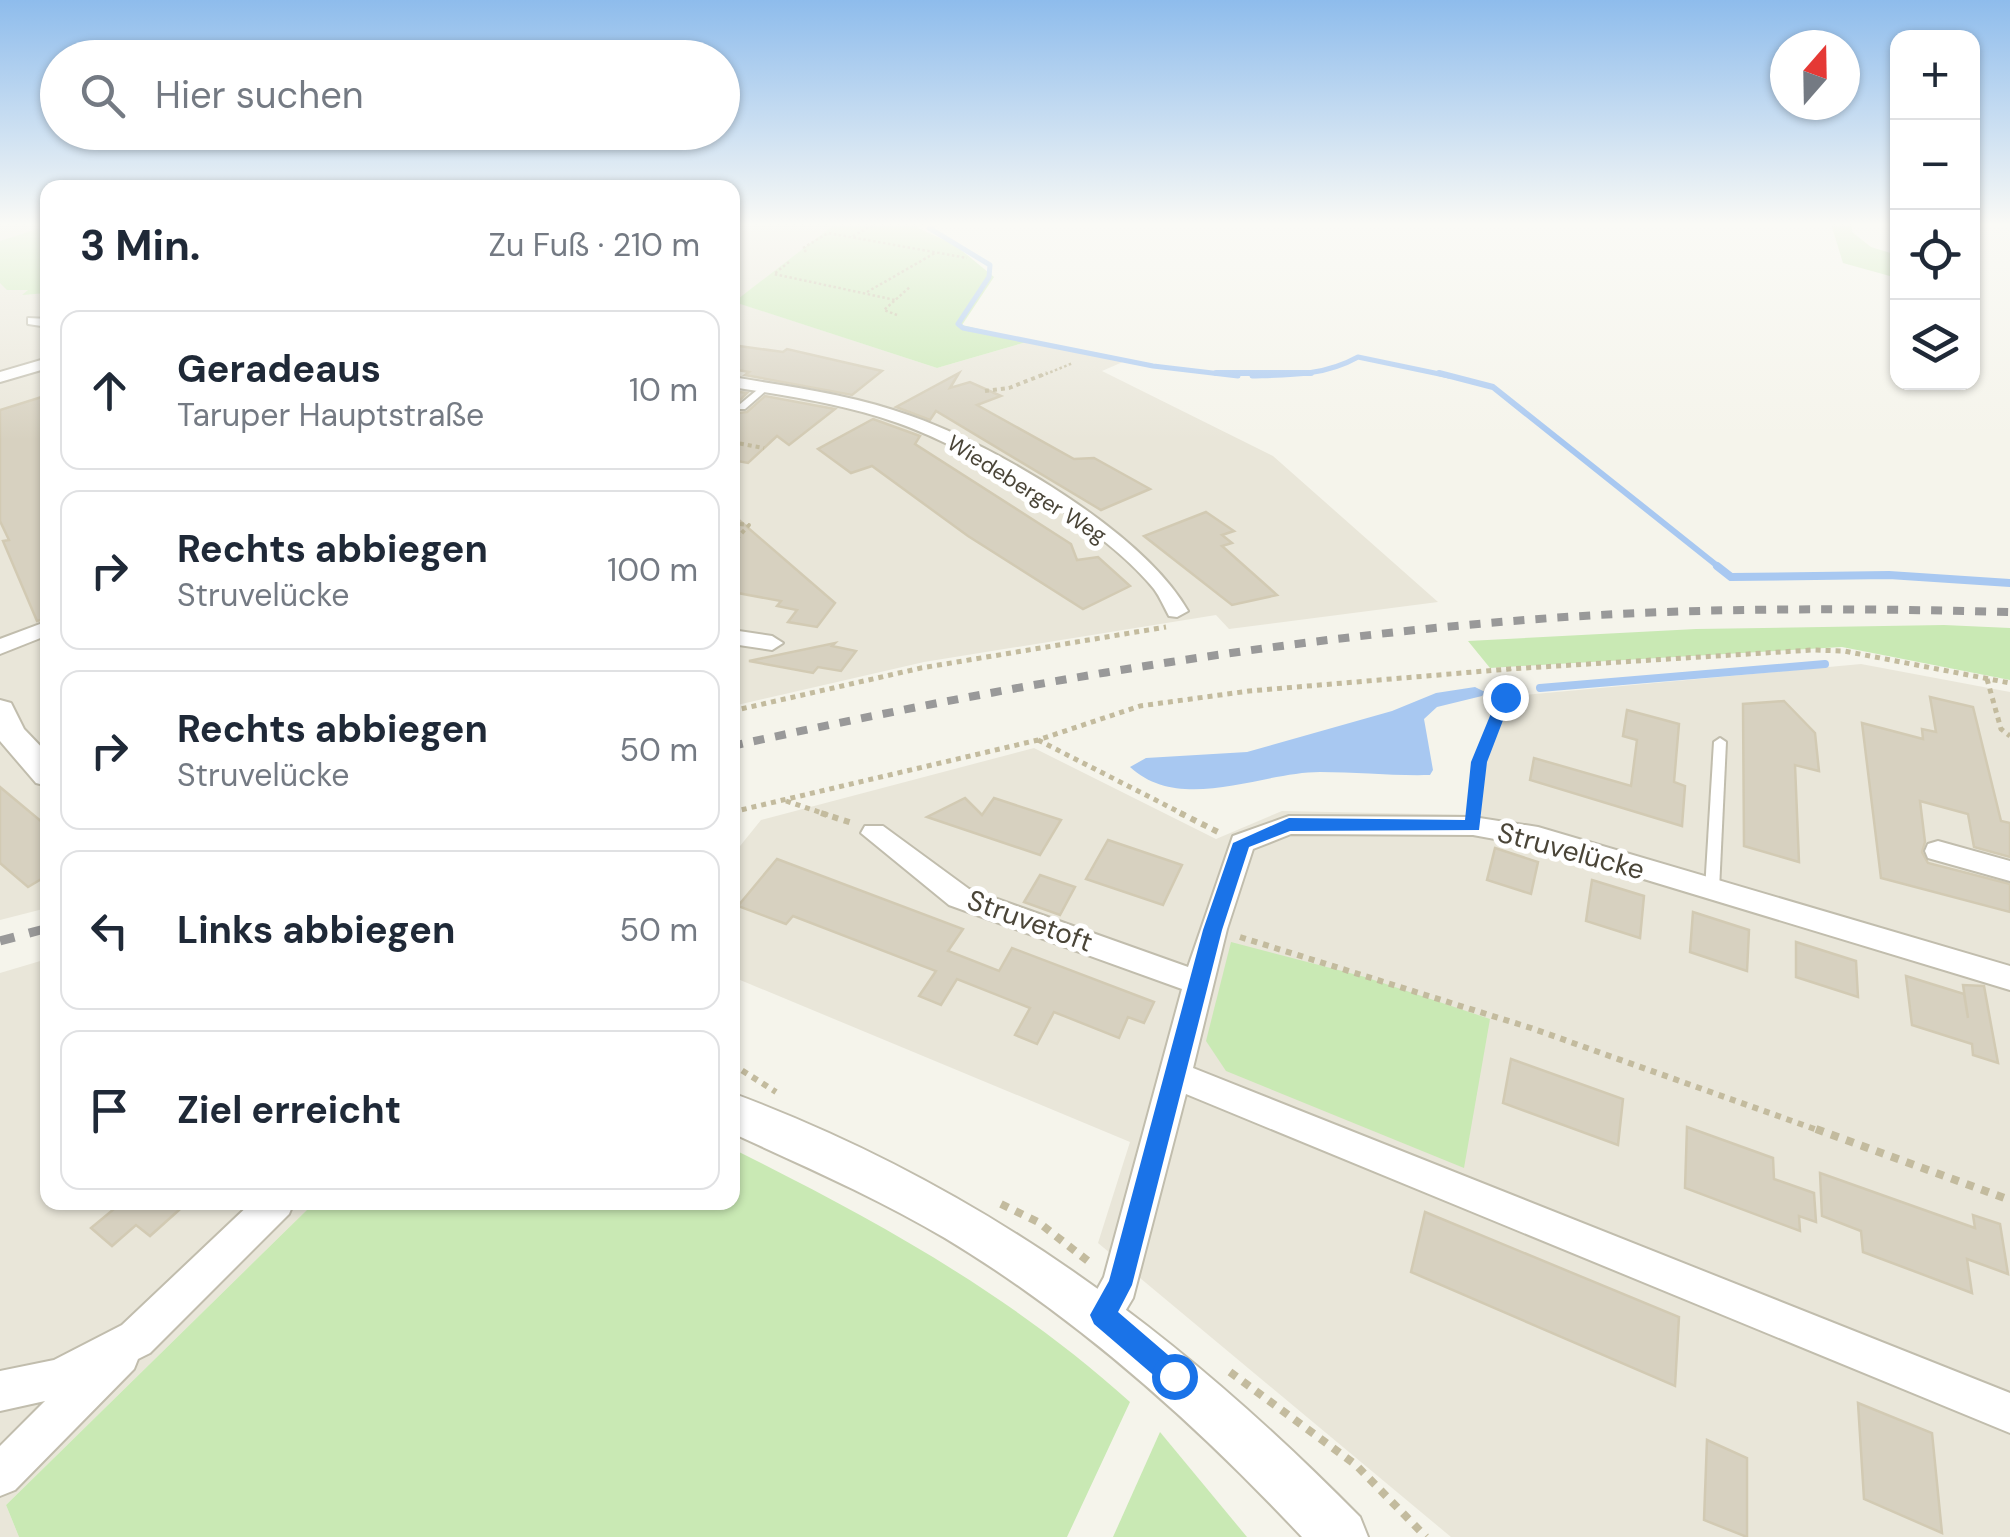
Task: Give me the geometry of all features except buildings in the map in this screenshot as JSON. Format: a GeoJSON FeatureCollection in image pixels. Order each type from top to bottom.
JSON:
{"type":"FeatureCollection","features":[{"type":"Feature","properties":{"kind":"street"},"geometry":{"type":"LineString","coordinates":[[18,372],[40,359]]}},
{"type":"Feature","properties":{"kind":"street"},"geometry":{"type":"LineString","coordinates":[[0,377],[40,365]]}},
{"type":"Feature","properties":{"kind":"street","name":"Wiedeberger Weg"},"geometry":{"type":"LineString","coordinates":[[740,383],[890,416],[970,450],[1064,507],[1140,562],[1168,588],[1177,612]]}},
{"type":"Feature","properties":{"kind":"street"},"geometry":{"type":"LineString","coordinates":[[0,647],[40,630]]}},
{"type":"Feature","properties":{"kind":"street"},"geometry":{"type":"LineString","coordinates":[[740,638],[772,643]]}},
{"type":"Feature","properties":{"kind":"street"},"geometry":{"type":"LineString","coordinates":[[4,728],[40,766]]}},
{"type":"Feature","properties":{"kind":"street","name":"Struvelücke"},"geometry":{"type":"LineString","coordinates":[[1242,843],[1289,824],[1472,826],[1538,838],[2010,978]]}},
{"type":"Feature","properties":{"kind":"street","name":"Struvetoft"},"geometry":{"type":"LineString","coordinates":[[874,833],[959,896],[1200,983]]}},
{"type":"Feature","properties":{"kind":"street"},"geometry":{"type":"LineString","coordinates":[[1102,1315],[1120,1285],[1213,930],[1242,843]]}},
{"type":"Feature","properties":{"kind":"street"},"geometry":{"type":"LineString","coordinates":[[1938,851],[2010,871]]}},
{"type":"Feature","properties":{"kind":"street"},"geometry":{"type":"LineString","coordinates":[[1175,1075],[2010,1413]]}},
{"type":"Feature","properties":{"kind":"street"},"geometry":{"type":"LineString","coordinates":[[740,1116],[860,1170],[989,1239],[1102,1315],[1296,1490],[1340,1537]]}},
{"type":"Feature","properties":{"kind":"street"},"geometry":{"type":"LineString","coordinates":[[0,1476],[269,1210]]}},
{"type":"Feature","properties":{"kind":"street"},"geometry":{"type":"LineString","coordinates":[[0,1391],[58,1378],[136,1339]]}},
{"type":"Feature","properties":{"kind":"lane"},"geometry":{"type":"LineString","coordinates":[[742,407],[766,388]]}},
{"type":"Feature","properties":{"kind":"lane"},"geometry":{"type":"LineString","coordinates":[[1712,890],[1720,742]]}},
{"type":"Feature","properties":{"kind":"path"},"geometry":{"type":"LineString","coordinates":[[873,296],[895,300]]}},
{"type":"Feature","properties":{"kind":"path"},"geometry":{"type":"LineString","coordinates":[[897,315],[884,310],[900,296]]}},
{"type":"Feature","properties":{"kind":"path"},"geometry":{"type":"LineString","coordinates":[[986,391],[1009,388],[1073,364]]}},
{"type":"Feature","properties":{"kind":"path"},"geometry":{"type":"LineString","coordinates":[[740,444],[764,448]]}},
{"type":"Feature","properties":{"kind":"path"},"geometry":{"type":"LineString","coordinates":[[740,709],[921,668],[1165,628],[1177,612]]}},
{"type":"Feature","properties":{"kind":"path"},"geometry":{"type":"LineString","coordinates":[[740,810],[1038,740],[1140,706],[1249,691],[1509,669],[1844,651],[2010,683]]}},
{"type":"Feature","properties":{"kind":"path"},"geometry":{"type":"LineString","coordinates":[[1472,826],[1479,762],[1505,697],[1509,669]]}},
{"type":"Feature","properties":{"kind":"path"},"geometry":{"type":"LineString","coordinates":[[1987,678],[2002,729],[2010,736]]}},
{"type":"Feature","properties":{"kind":"path"},"geometry":{"type":"LineString","coordinates":[[1038,740],[1242,843]]}},
{"type":"Feature","properties":{"kind":"path"},"geometry":{"type":"LineString","coordinates":[[784,800],[874,833]]}},
{"type":"Feature","properties":{"kind":"path"},"geometry":{"type":"LineString","coordinates":[[1213,930],[1436,996],[2010,1200]]}},
{"type":"Feature","properties":{"kind":"shaded area"},"geometry":{"type":"Polygon","coordinates":[[[0,296],[40,296],[40,910],[0,920],[0,296]]]}},
{"type":"Feature","properties":{"kind":"shaded area"},"geometry":{"type":"Polygon","coordinates":[[[740,304],[937,368],[1030,341],[1125,361],[1102,371],[1273,456],[1438,602],[1229,629],[1216,615],[924,662],[740,704],[740,304]]]}},
{"type":"Feature","properties":{"kind":"shaded area"},"geometry":{"type":"Polygon","coordinates":[[[1861,664],[2010,692],[2010,1537],[1451,1537],[1098,1243],[1130,1142],[740,980],[740,846],[761,820],[1034,748],[1216,839],[1282,811],[1476,815],[1484,765],[1514,696],[1861,664]]]}},
{"type":"Feature","properties":{"kind":"shaded area"},"geometry":{"type":"Polygon","coordinates":[[[40,961],[40,1210],[307,1210],[6,1505],[19,1537],[0,1537],[0,973],[40,961]]]}},
{"type":"Feature","properties":{"kind":"green space"},"geometry":{"type":"Polygon","coordinates":[[[982,296],[962,325],[1030,341],[937,368],[740,304],[740,297],[982,296]]]}},
{"type":"Feature","properties":{"kind":"green space"},"geometry":{"type":"Polygon","coordinates":[[[1944,625],[2010,628],[2010,680],[1842,647],[1490,668],[1468,641],[1696,629],[1944,625]]]}},
{"type":"Feature","properties":{"kind":"green space"},"geometry":{"type":"Polygon","coordinates":[[[1231,942],[1365,977],[1490,1019],[1464,1168],[1226,1071],[1206,1041],[1231,942]]]}},
{"type":"Feature","properties":{"kind":"green space"},"geometry":{"type":"Polygon","coordinates":[[[740,1153],[890,1232],[989,1293],[1130,1402],[1067,1537],[19,1537],[6,1505],[307,1210],[740,1210],[740,1153]]]}},
{"type":"Feature","properties":{"kind":"green space"},"geometry":{"type":"Polygon","coordinates":[[[1160,1432],[1247,1537],[1113,1537],[1160,1432]]]}},
{"type":"Feature","properties":{"kind":"water"},"geometry":{"type":"Polygon","coordinates":[[[1475,687],[1485,692],[1482,696],[1437,707],[1424,719],[1433,770],[1430,775],[1320,772],[1197,789],[1173,788],[1150,781],[1130,767],[1146,758],[1247,752],[1392,711],[1436,693],[1475,687]]]}},
{"type":"Feature","properties":{"kind":"waterway"},"geometry":{"type":"LineString","coordinates":[[977,296],[958,324],[963,328],[1153,366],[1238,376]]}},
{"type":"Feature","properties":{"kind":"waterway"},"geometry":{"type":"LineString","coordinates":[[1306,373],[1358,357],[1449,376]]}},
{"type":"Feature","properties":{"kind":"waterway"},"geometry":{"type":"LineString","coordinates":[[1216,373],[1306,373]]}},
{"type":"Feature","properties":{"kind":"waterway"},"geometry":{"type":"LineString","coordinates":[[1252,376],[1306,373]]}},
{"type":"Feature","properties":{"kind":"waterway"},"geometry":{"type":"LineString","coordinates":[[1306,373],[1311,373]]}},
{"type":"Feature","properties":{"kind":"waterway"},"geometry":{"type":"LineString","coordinates":[[1439,373],[1493,387],[1720,568]]}},
{"type":"Feature","properties":{"kind":"waterway"},"geometry":{"type":"LineString","coordinates":[[1717,566],[1731,577],[1889,575],[2010,583]]}},
{"type":"Feature","properties":{"kind":"waterway"},"geometry":{"type":"LineString","coordinates":[[1540,688],[1825,664]]}},
{"type":"Feature","properties":{"kind":"railway"},"geometry":{"type":"LineString","coordinates":[[740,744],[1126,669],[1425,629],[1707,611],[2010,612]]}},
{"type":"Feature","properties":{"kind":"railway"},"geometry":{"type":"LineString","coordinates":[[0,941],[40,930]]}},
{"type":"Feature","properties":{"kind":"route"},"geometry":{"type":"LineString","coordinates":[[1174,1376],[1102,1315],[1120,1285],[1213,930],[1242,843],[1289,824],[1472,826],[1479,762],[1505,697]]}}]}
